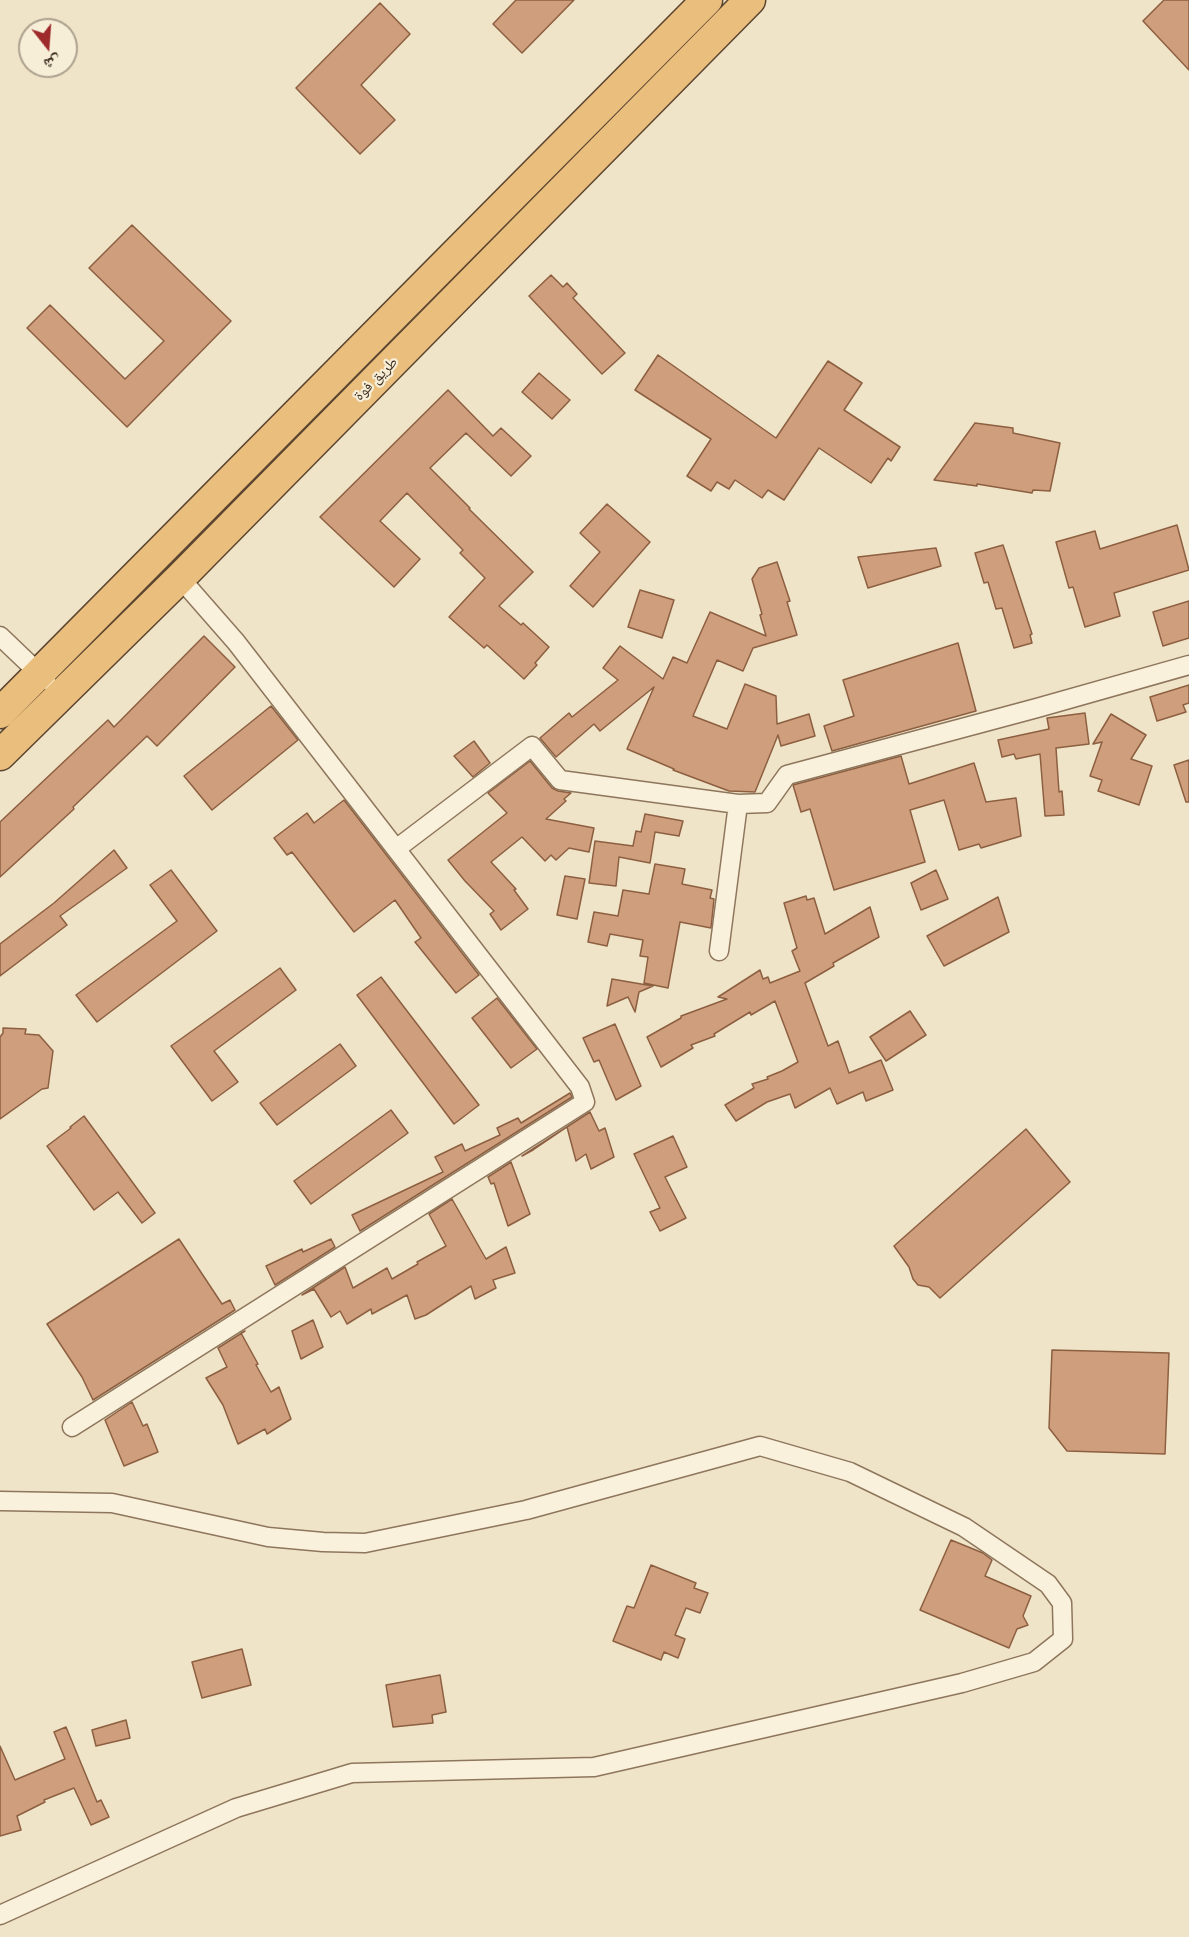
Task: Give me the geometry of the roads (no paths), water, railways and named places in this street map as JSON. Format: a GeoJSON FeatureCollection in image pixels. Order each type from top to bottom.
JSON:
{"type":"FeatureCollection","features":[{"type":"Feature","properties":{"kind":"highway","name":"طريق فوة"},"geometry":{"type":"LineString","coordinates":[[0,713],[707,0]]}},
{"type":"Feature","properties":{"kind":"highway","name":"طريق فوة"},"geometry":{"type":"LineString","coordinates":[[0,755],[180,578],[750,0]]}},
{"type":"Feature","properties":{"kind":"street"},"geometry":{"type":"LineString","coordinates":[[72,1427],[585,1102],[580,1087],[236,642],[180,578]]}},
{"type":"Feature","properties":{"kind":"street"},"geometry":{"type":"LineString","coordinates":[[0,636],[62,694]]}},
{"type":"Feature","properties":{"kind":"street"},"geometry":{"type":"LineString","coordinates":[[396,849],[532,746],[560,780],[738,804],[767,803],[787,775],[1189,665]]}},
{"type":"Feature","properties":{"kind":"street"},"geometry":{"type":"LineString","coordinates":[[719,951],[738,804]]}},
{"type":"Feature","properties":{"kind":"street"},"geometry":{"type":"LineString","coordinates":[[0,1501],[112,1503],[268,1537],[365,1543],[526,1510],[760,1446],[850,1472],[964,1527],[1048,1584],[1062,1604],[1063,1639],[1034,1662],[962,1683],[594,1767],[352,1773],[236,1808],[0,1915]]}}]}
